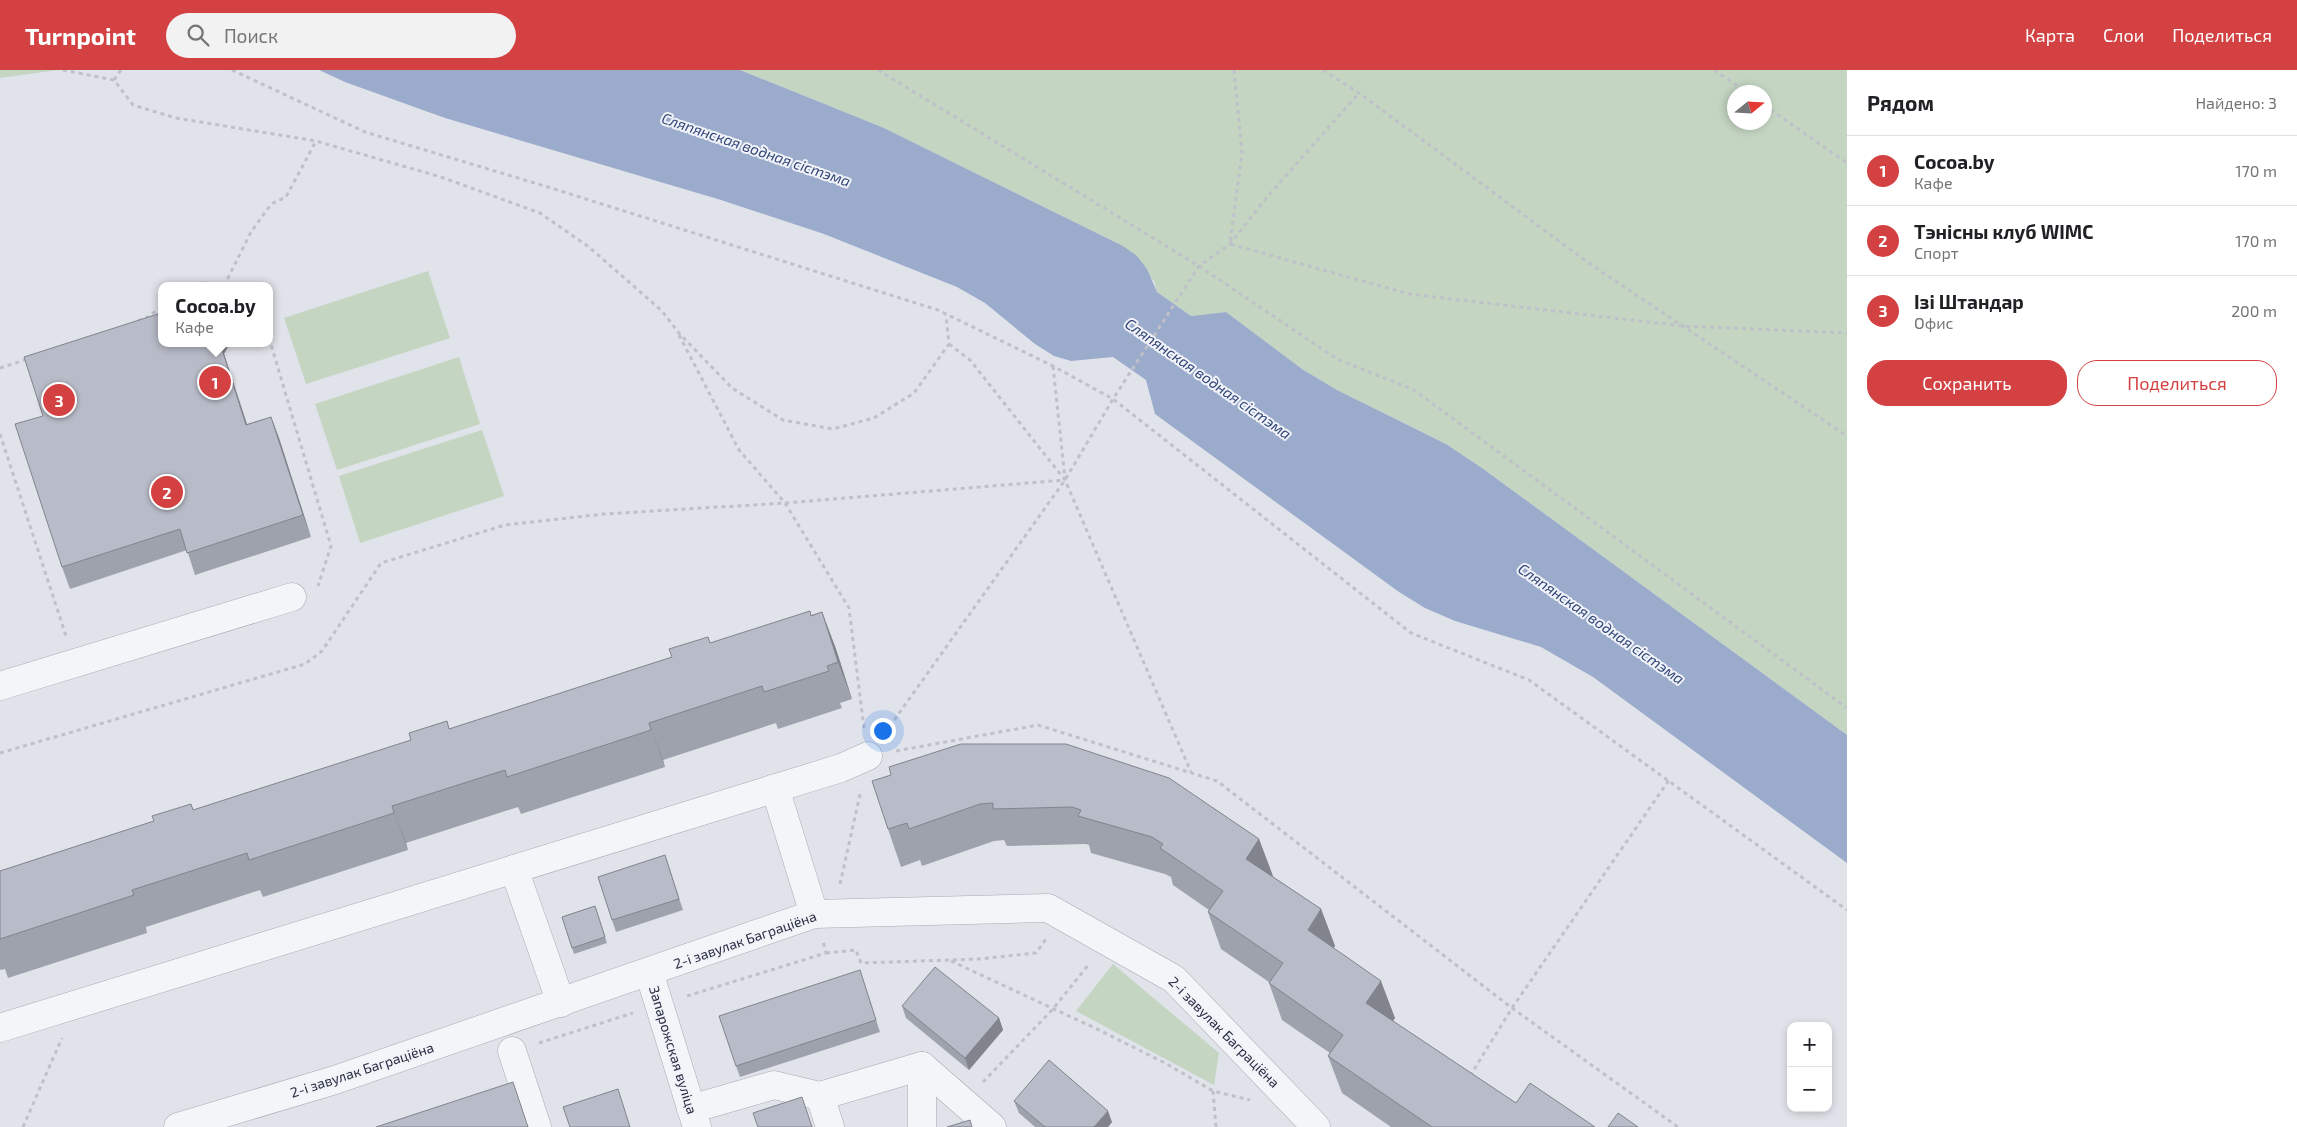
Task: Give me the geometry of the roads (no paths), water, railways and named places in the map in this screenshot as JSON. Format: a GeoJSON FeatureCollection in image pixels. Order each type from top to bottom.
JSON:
{"type":"FeatureCollection","features":[{"type":"Feature","properties":{"kind":"street"},"geometry":{"type":"LineString","coordinates":[[0,686],[292,597]]}},
{"type":"Feature","properties":{"kind":"street"},"geometry":{"type":"LineString","coordinates":[[2,1033],[78,1003],[840,768],[868,756]]}},
{"type":"Feature","properties":{"kind":"street"},"geometry":{"type":"LineString","coordinates":[[774,788],[814,914]]}},
{"type":"Feature","properties":{"kind":"street"},"geometry":{"type":"LineString","coordinates":[[514,868],[561,1003]]}},
{"type":"Feature","properties":{"kind":"street","name":"2-і завулак Баграціёна"},"geometry":{"type":"LineString","coordinates":[[178,1127],[334,1080],[814,914],[1048,908],[1174,978],[1316,1127]]}},
{"type":"Feature","properties":{"kind":"street","name":"Запарожская вуліца"},"geometry":{"type":"LineString","coordinates":[[649,972],[694,1118]]}},
{"type":"Feature","properties":{"kind":"street"},"geometry":{"type":"LineString","coordinates":[[512,1051],[537,1127]]}},
{"type":"Feature","properties":{"kind":"street"},"geometry":{"type":"LineString","coordinates":[[694,1118],[774,1084],[820,1096],[922,1066]]}},
{"type":"Feature","properties":{"kind":"street"},"geometry":{"type":"LineString","coordinates":[[922,1066],[992,1127]]}},
{"type":"Feature","properties":{"kind":"street"},"geometry":{"type":"LineString","coordinates":[[922,1066],[922,1127]]}},
{"type":"Feature","properties":{"kind":"street"},"geometry":{"type":"LineString","coordinates":[[820,1096],[830,1127]]}},
{"type":"Feature","properties":{"kind":"water","name":"Сляпянская водная сістэма"},"geometry":{"type":"Polygon","coordinates":[[[319,70],[740,70],[884,128],[1123,246],[1137,256],[1147,269],[1157,292],[1191,316],[1226,312],[1302,369],[1337,390],[1446,444],[1482,468],[1847,735],[1847,863],[1593,677],[1541,647],[1455,621],[1425,608],[1399,592],[1155,414],[1146,380],[1113,357],[1071,361],[1054,356],[1035,344],[985,303],[957,287],[824,234],[721,200],[445,118],[345,82],[319,70]]]}},
{"type":"Feature","properties":{"kind":"place","name":"Cocoa.by"},"geometry":{"type":"Point","coordinates":[215,382]}},
{"type":"Feature","properties":{"kind":"place","name":"Ізі Штандар"},"geometry":{"type":"Point","coordinates":[59,400]}},
{"type":"Feature","properties":{"kind":"place","name":"Тэнісны клуб WIMC"},"geometry":{"type":"Point","coordinates":[167,492]}}]}
